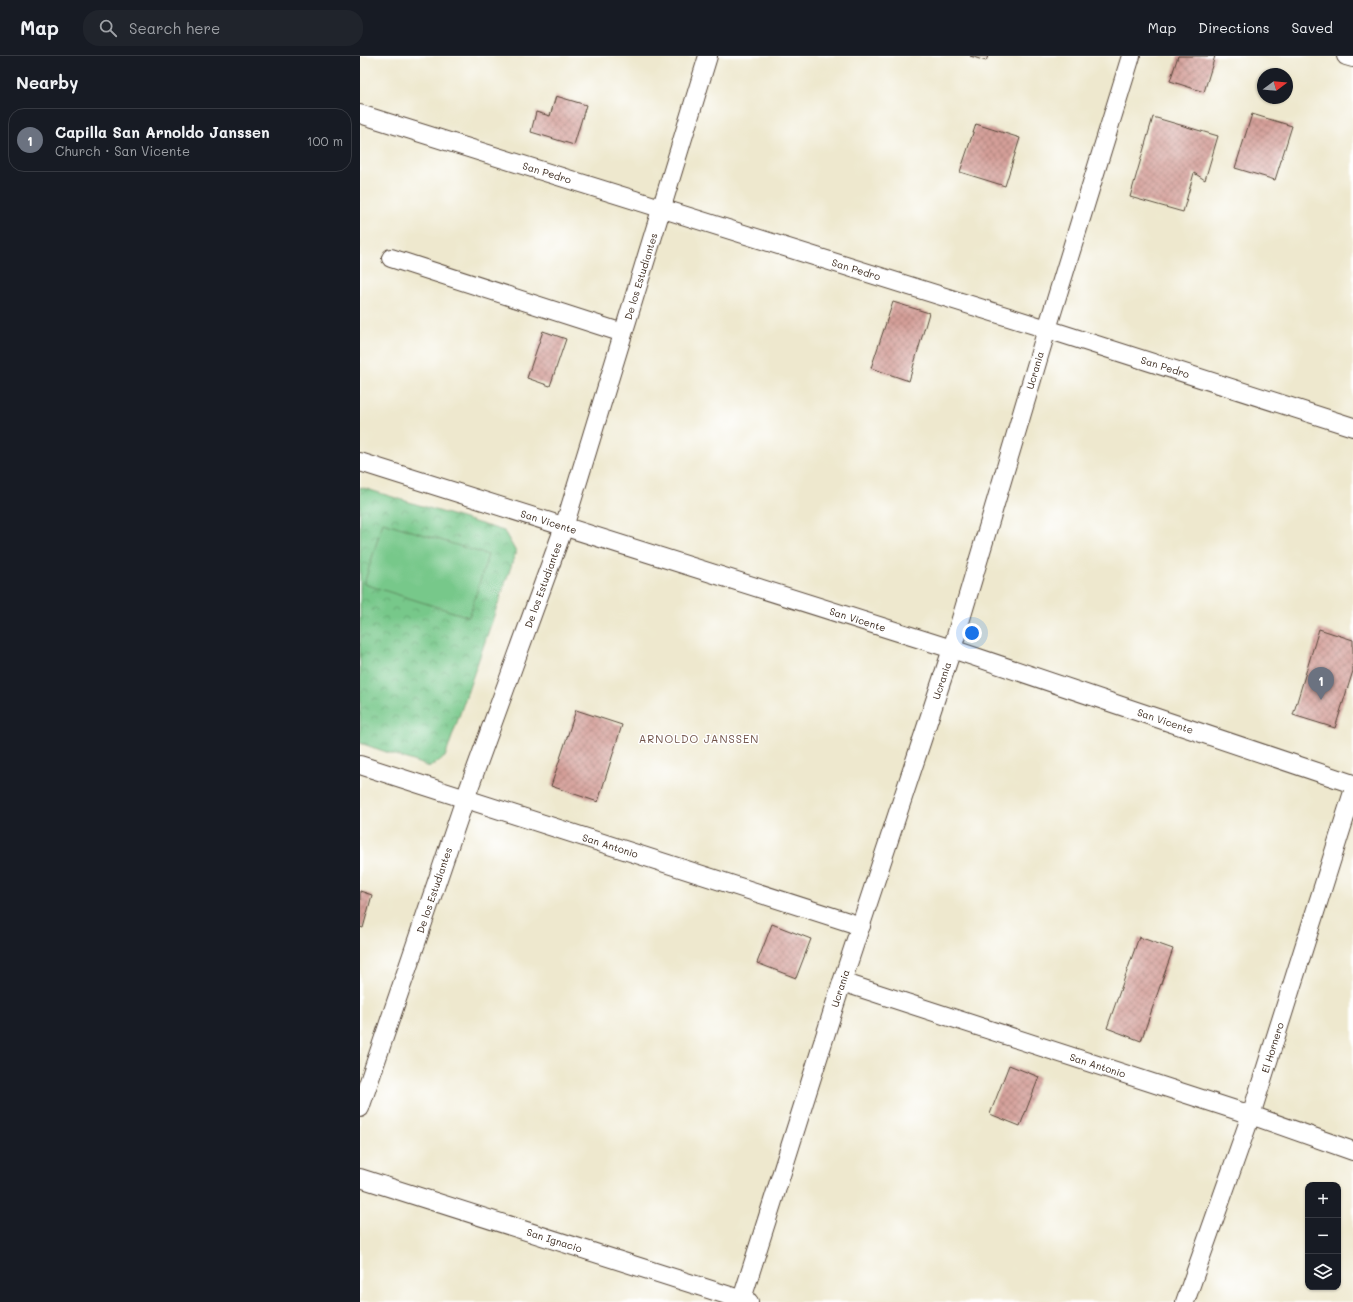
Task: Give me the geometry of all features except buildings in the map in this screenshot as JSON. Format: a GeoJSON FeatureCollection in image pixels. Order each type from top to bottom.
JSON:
{"type":"FeatureCollection","features":[{"type":"Feature","properties":{"kind":"street","name":"De los Estudiantes"},"geometry":{"type":"LineString","coordinates":[[360,1108],[465,799],[564,527],[708,56]]}},
{"type":"Feature","properties":{"kind":"street","name":"Ucrania"},"geometry":{"type":"LineString","coordinates":[[744,1301],[842,982],[952,649],[1047,329],[1132,56]]}},
{"type":"Feature","properties":{"kind":"street"},"geometry":{"type":"LineString","coordinates":[[1346,56],[1353,58]]}},
{"type":"Feature","properties":{"kind":"street","name":"San Pedro"},"geometry":{"type":"LineString","coordinates":[[360,114],[1353,426]]}},
{"type":"Feature","properties":{"kind":"street"},"geometry":{"type":"LineString","coordinates":[[391,258],[624,333]]}},
{"type":"Feature","properties":{"kind":"street","name":"San Vicente"},"geometry":{"type":"LineString","coordinates":[[360,462],[952,649],[1353,784]]}},
{"type":"Feature","properties":{"kind":"street","name":"San Antonio"},"geometry":{"type":"LineString","coordinates":[[360,765],[861,926]]}},
{"type":"Feature","properties":{"kind":"street","name":"El Hornero"},"geometry":{"type":"LineString","coordinates":[[1185,1302],[1251,1115],[1353,792]]}},
{"type":"Feature","properties":{"kind":"street","name":"San Antonio"},"geometry":{"type":"LineString","coordinates":[[842,982],[1251,1115],[1353,1151]]}},
{"type":"Feature","properties":{"kind":"street","name":"San Ignacio"},"geometry":{"type":"LineString","coordinates":[[360,1178],[744,1301]]}},
{"type":"Feature","properties":{"kind":"green space"},"geometry":{"type":"Polygon","coordinates":[[[360,487],[504,531],[516,552],[445,757],[430,767],[360,743],[360,487]]]}},
{"type":"Feature","properties":{"kind":"green space"},"geometry":{"type":"Polygon","coordinates":[[[383,522],[488,555],[469,617],[364,584],[383,522]]]}},
{"type":"Feature","properties":{"kind":"place","name":"Capilla San Arnoldo Janssen"},"geometry":{"type":"Point","coordinates":[1321,700]}},
{"type":"Feature","properties":{"kind":"district","name":"ARNOLDO JANSSEN"},"geometry":{"type":"Point","coordinates":[699,738]}}]}
